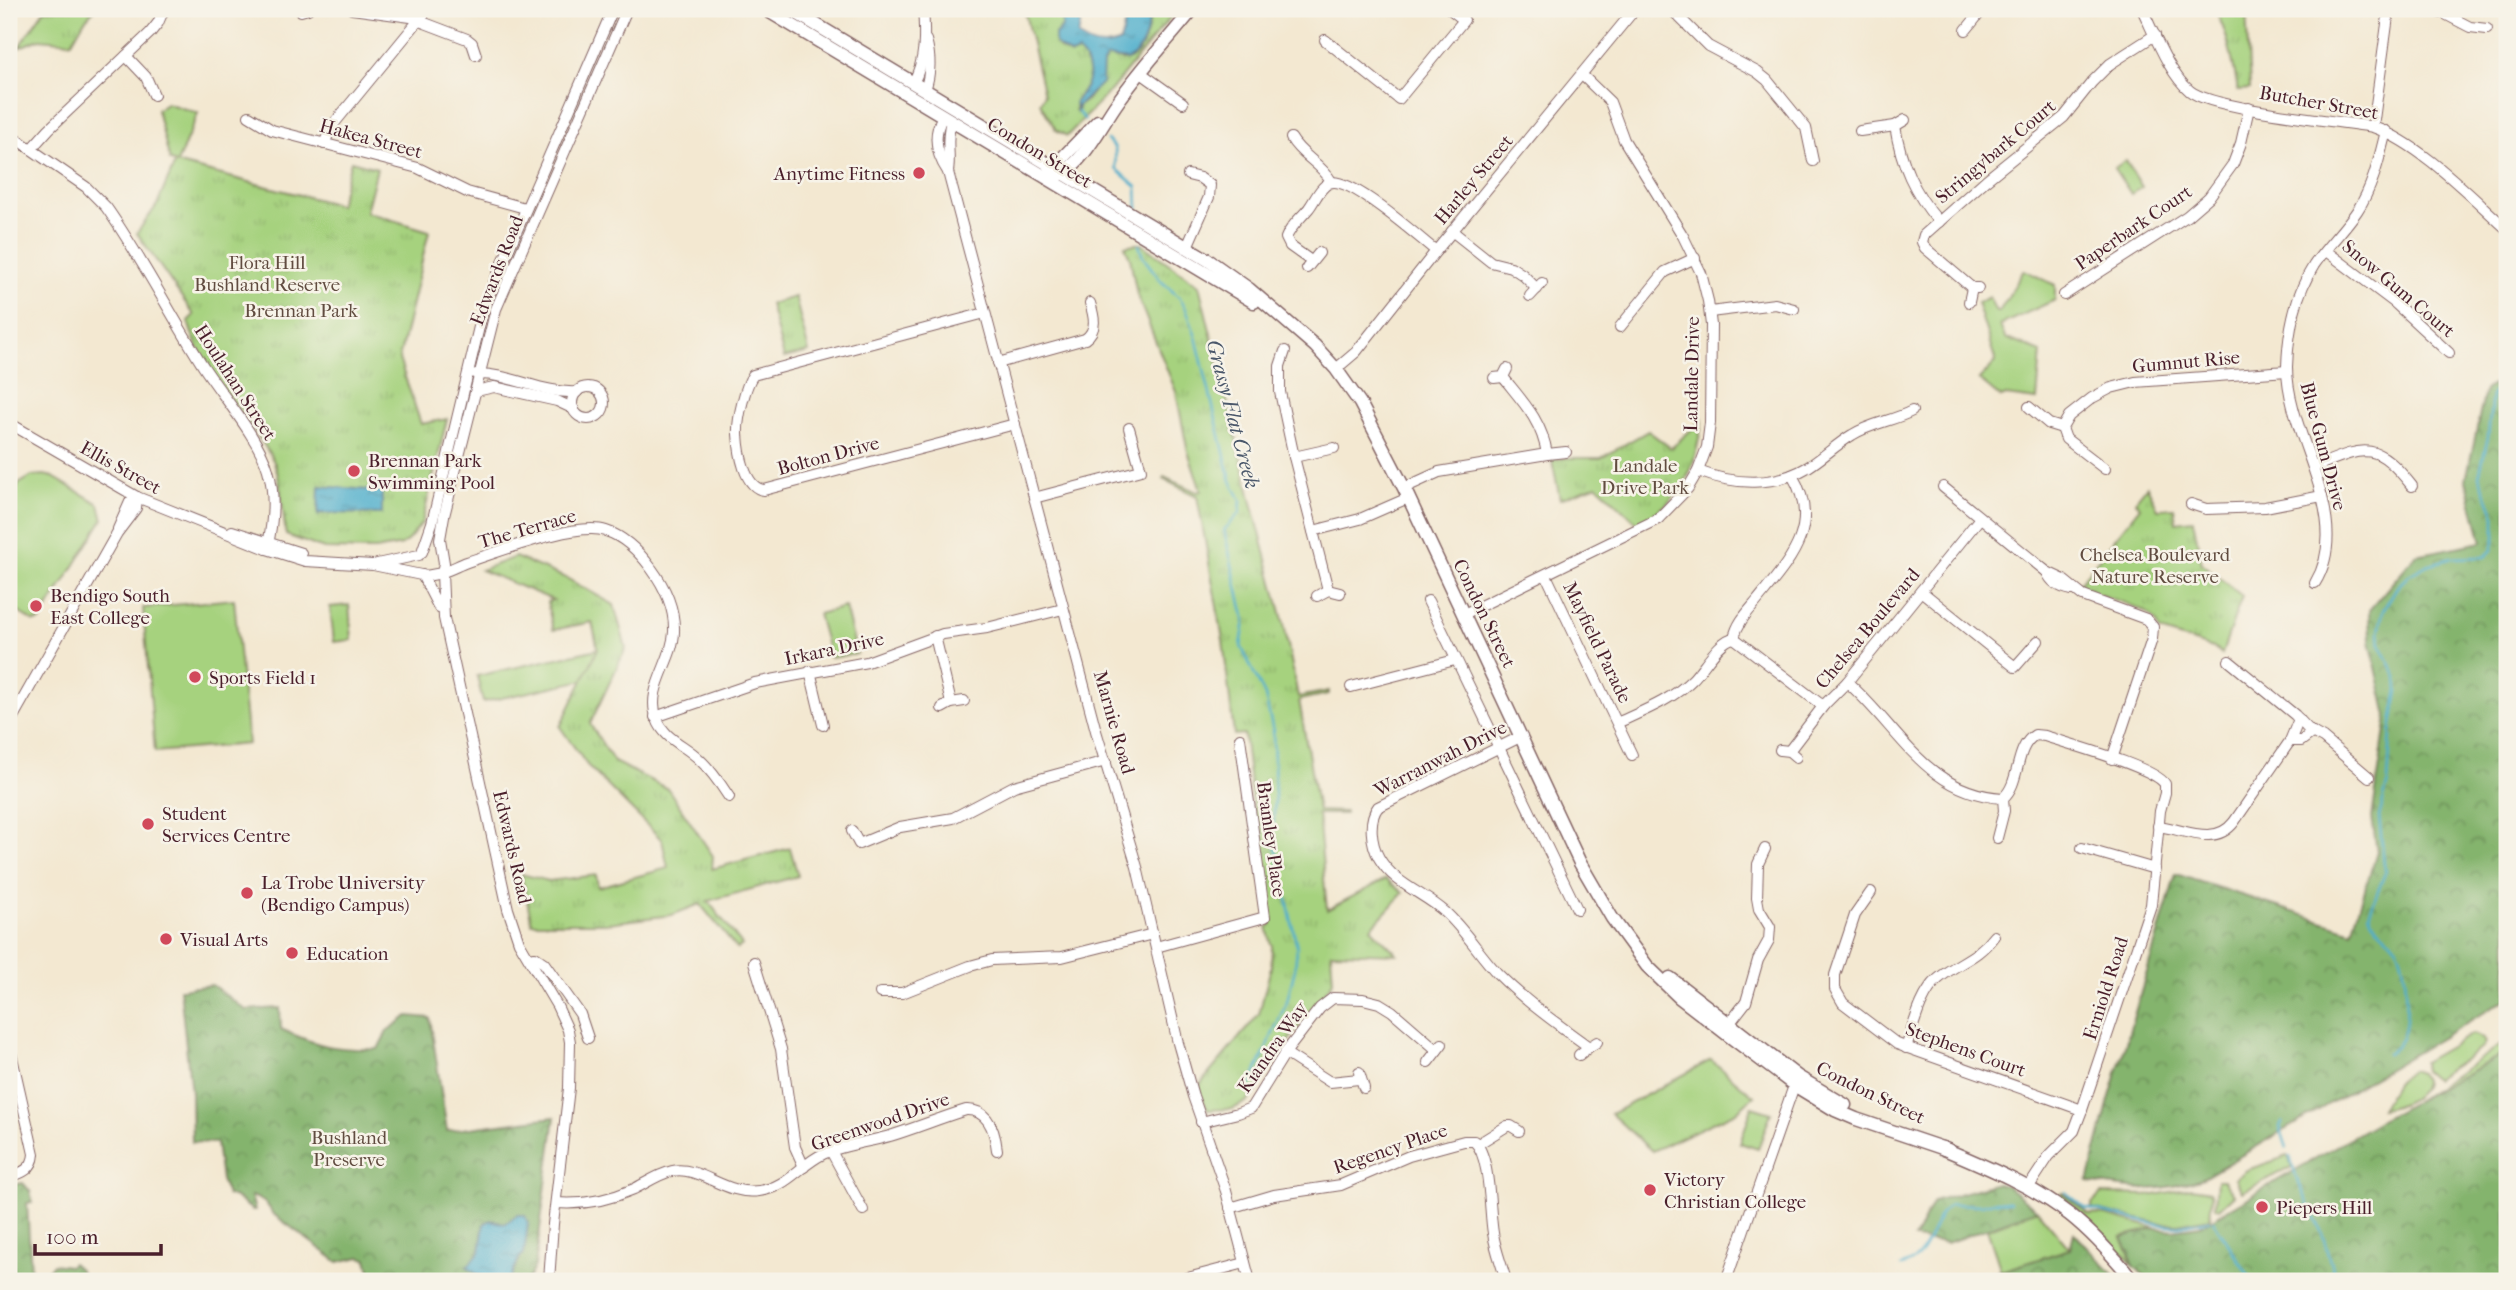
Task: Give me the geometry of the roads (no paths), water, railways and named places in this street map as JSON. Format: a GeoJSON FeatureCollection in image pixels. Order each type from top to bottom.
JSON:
{"type":"FeatureCollection","features":[{"type":"Feature","properties":{"kind":"main road","name":"Condon Street"},"geometry":{"type":"LineString","coordinates":[[765,9],[1187,247],[1249,289],[1295,328],[1336,369],[1360,403],[1464,614],[1580,863],[1619,928],[1647,966],[1679,997],[1796,1081],[1857,1111],[1993,1169],[2053,1203],[2085,1228],[2134,1281]]}},
{"type":"Feature","properties":{"kind":"main road","name":"Condon Street"},"geometry":{"type":"LineString","coordinates":[[790,9],[925,90],[949,112]]}},
{"type":"Feature","properties":{"kind":"main road"},"geometry":{"type":"LineString","coordinates":[[1054,172],[1141,74],[1193,9]]}},
{"type":"Feature","properties":{"kind":"main road","name":"Condon Street"},"geometry":{"type":"LineString","coordinates":[[1054,172],[1295,328]]}},
{"type":"Feature","properties":{"kind":"main road","name":"Condon Street"},"geometry":{"type":"LineString","coordinates":[[1619,928],[1659,969],[1796,1081]]}},
{"type":"Feature","properties":{"kind":"street"},"geometry":{"type":"LineString","coordinates":[[31,149],[155,27],[164,9]]}},
{"type":"Feature","properties":{"kind":"street"},"geometry":{"type":"LineString","coordinates":[[352,9],[418,19],[467,39],[472,43],[476,55]]}},
{"type":"Feature","properties":{"kind":"street"},"geometry":{"type":"LineString","coordinates":[[324,144],[332,126],[428,9]]}},
{"type":"Feature","properties":{"kind":"street","name":"Edwards Road"},"geometry":{"type":"LineString","coordinates":[[421,554],[432,523],[484,306],[613,9]]}},
{"type":"Feature","properties":{"kind":"street","name":"Edwards Road"},"geometry":{"type":"LineString","coordinates":[[443,558],[440,539],[444,516],[502,294],[627,9]]}},
{"type":"Feature","properties":{"kind":"street"},"geometry":{"type":"LineString","coordinates":[[914,83],[920,70],[925,37],[923,9]]}},
{"type":"Feature","properties":{"kind":"street"},"geometry":{"type":"LineString","coordinates":[[1325,40],[1399,99],[1464,20],[1450,9]]}},
{"type":"Feature","properties":{"kind":"street","name":"Harley Street"},"geometry":{"type":"LineString","coordinates":[[1336,369],[1356,352],[1635,9]]}},
{"type":"Feature","properties":{"kind":"street"},"geometry":{"type":"LineString","coordinates":[[1671,9],[1708,46],[1767,80],[1806,128],[1813,160]]}},
{"type":"Feature","properties":{"kind":"street"},"geometry":{"type":"LineString","coordinates":[[1966,30],[1983,9]]}},
{"type":"Feature","properties":{"kind":"street","name":"Butcher Street"},"geometry":{"type":"LineString","coordinates":[[2142,9],[2177,76],[2189,90],[2208,100],[2386,131],[2420,153],[2507,229]]}},
{"type":"Feature","properties":{"kind":"street"},"geometry":{"type":"LineString","coordinates":[[2373,127],[2389,9]]}},
{"type":"Feature","properties":{"kind":"street"},"geometry":{"type":"LineString","coordinates":[[2420,9],[2443,13],[2470,27],[2487,29]]}},
{"type":"Feature","properties":{"kind":"street","name":"Stringybark Court"},"geometry":{"type":"LineString","coordinates":[[1969,302],[1975,288],[1928,251],[1922,242],[1924,236],[2064,117],[2110,64],[2155,35]]}},
{"type":"Feature","properties":{"kind":"street"},"geometry":{"type":"LineString","coordinates":[[925,37],[930,52],[930,69],[925,90]]}},
{"type":"Feature","properties":{"kind":"street"},"geometry":{"type":"LineString","coordinates":[[126,56],[146,77],[154,95]]}},
{"type":"Feature","properties":{"kind":"street"},"geometry":{"type":"LineString","coordinates":[[1141,74],[1184,103]]}},
{"type":"Feature","properties":{"kind":"street","name":"Landale Drive"},"geometry":{"type":"LineString","coordinates":[[1464,614],[1658,519],[1678,501],[1698,471],[1707,447],[1710,423],[1710,312],[1705,287],[1695,258],[1624,140],[1611,102],[1582,75]]}},
{"type":"Feature","properties":{"kind":"street","name":"Paperbark Court"},"geometry":{"type":"LineString","coordinates":[[2064,295],[2188,216],[2209,197],[2233,164],[2249,108]]}},
{"type":"Feature","properties":{"kind":"street","name":"Marnie Road"},"geometry":{"type":"LineString","coordinates":[[949,112],[937,127],[936,143],[942,163],[948,172],[1063,609],[1130,842],[1178,1043],[1250,1281]]}},
{"type":"Feature","properties":{"kind":"street","name":"Hakea Street"},"geometry":{"type":"LineString","coordinates":[[249,116],[272,130],[418,168],[467,192],[525,208]]}},
{"type":"Feature","properties":{"kind":"street"},"geometry":{"type":"LineString","coordinates":[[1860,131],[1895,126],[1905,120]]}},
{"type":"Feature","properties":{"kind":"street"},"geometry":{"type":"LineString","coordinates":[[1895,126],[1909,180],[1938,222]]}},
{"type":"Feature","properties":{"kind":"street","name":"Blue Gum Drive"},"geometry":{"type":"LineString","coordinates":[[2315,583],[2323,568],[2327,523],[2314,467],[2297,425],[2287,371],[2292,322],[2304,285],[2315,264],[2358,209],[2376,172],[2386,131]]}},
{"type":"Feature","properties":{"kind":"street","name":"Houlahan Street"},"geometry":{"type":"LineString","coordinates":[[9,134],[86,187],[106,207],[203,365],[259,449],[268,468],[271,484],[273,514],[268,545]]}},
{"type":"Feature","properties":{"kind":"street"},"geometry":{"type":"LineString","coordinates":[[1291,138],[1296,147],[1319,165],[1331,181]]}},
{"type":"Feature","properties":{"kind":"street"},"geometry":{"type":"LineString","coordinates":[[1187,247],[1209,197],[1210,185],[1200,178],[1188,175]]}},
{"type":"Feature","properties":{"kind":"street"},"geometry":{"type":"LineString","coordinates":[[1312,261],[1290,246],[1286,238],[1289,229],[1331,181],[1341,181],[1374,201],[1436,251]]}},
{"type":"Feature","properties":{"kind":"street"},"geometry":{"type":"LineString","coordinates":[[1452,231],[1491,262],[1511,267],[1523,275],[1536,289]]}},
{"type":"Feature","properties":{"kind":"street","name":"Snow Gum Court"},"geometry":{"type":"LineString","coordinates":[[2326,251],[2395,303],[2449,353]]}},
{"type":"Feature","properties":{"kind":"street"},"geometry":{"type":"LineString","coordinates":[[1620,327],[1665,272],[1695,258]]}},
{"type":"Feature","properties":{"kind":"street"},"geometry":{"type":"LineString","coordinates":[[999,363],[1086,339],[1093,333],[1094,328],[1090,303]]}},
{"type":"Feature","properties":{"kind":"street"},"geometry":{"type":"LineString","coordinates":[[1710,312],[1775,304],[1794,309]]}},
{"type":"Feature","properties":{"kind":"street","name":"Bolton Drive"},"geometry":{"type":"LineString","coordinates":[[985,313],[753,375],[746,389],[738,430],[744,462],[751,483],[764,490],[1015,424]]}},
{"type":"Feature","properties":{"kind":"street"},"geometry":{"type":"LineString","coordinates":[[1285,351],[1279,379],[1288,405],[1294,457],[1328,590]]}},
{"type":"Feature","properties":{"kind":"street","name":"Gumnut Rise"},"geometry":{"type":"LineString","coordinates":[[2062,428],[2069,416],[2082,404],[2123,385],[2217,374],[2287,371]]}},
{"type":"Feature","properties":{"kind":"street"},"geometry":{"type":"LineString","coordinates":[[466,379],[480,374],[561,392],[577,392],[590,387],[598,390],[604,398],[604,407],[599,415],[582,417],[574,409],[556,401],[494,387],[484,387],[476,391]]}},
{"type":"Feature","properties":{"kind":"street"},"geometry":{"type":"LineString","coordinates":[[1501,375],[1538,424],[1544,435],[1547,454]]}},
{"type":"Feature","properties":{"kind":"street"},"geometry":{"type":"LineString","coordinates":[[574,409],[573,398],[577,392]]}},
{"type":"Feature","properties":{"kind":"street"},"geometry":{"type":"LineString","coordinates":[[2029,407],[2049,424],[2062,428],[2066,439],[2104,469]]}},
{"type":"Feature","properties":{"kind":"street"},"geometry":{"type":"LineString","coordinates":[[1698,471],[1727,480],[1752,482],[1792,475],[1808,467],[1852,435],[1912,411]]}},
{"type":"Feature","properties":{"kind":"street","name":"Ellis Street"},"geometry":{"type":"LineString","coordinates":[[9,423],[136,497],[223,530],[237,531],[268,545],[306,555],[317,561],[373,565],[421,574]]}},
{"type":"Feature","properties":{"kind":"street"},"geometry":{"type":"LineString","coordinates":[[1034,498],[1142,470],[1129,428]]}},
{"type":"Feature","properties":{"kind":"street"},"geometry":{"type":"LineString","coordinates":[[1294,457],[1334,447]]}},
{"type":"Feature","properties":{"kind":"street"},"geometry":{"type":"LineString","coordinates":[[2314,467],[2357,450],[2378,452],[2395,464],[2412,486]]}},
{"type":"Feature","properties":{"kind":"street"},"geometry":{"type":"LineString","coordinates":[[1313,531],[1360,519],[1439,472],[1566,452]]}},
{"type":"Feature","properties":{"kind":"street","name":"Mayfield Parade"},"geometry":{"type":"LineString","coordinates":[[1617,723],[1673,696],[1691,681],[1724,641],[1734,638],[1739,624],[1791,558],[1804,525],[1801,490],[1792,475]]}},
{"type":"Feature","properties":{"kind":"street"},"geometry":{"type":"LineString","coordinates":[[1943,487],[2047,572],[2049,579],[2056,584],[2143,617],[2153,627],[2152,639],[2112,758],[2045,736],[2035,735],[2027,740],[2010,789],[2003,798],[2004,811],[1996,840]]}},
{"type":"Feature","properties":{"kind":"street"},"geometry":{"type":"LineString","coordinates":[[2191,505],[2206,509],[2271,506],[2322,496]]}},
{"type":"Feature","properties":{"kind":"street"},"geometry":{"type":"LineString","coordinates":[[9,724],[117,533],[136,508],[136,497]]}},
{"type":"Feature","properties":{"kind":"street","name":"Chelsea Boulevard"},"geometry":{"type":"LineString","coordinates":[[1734,638],[1824,705],[1847,682],[1980,518]]}},
{"type":"Feature","properties":{"kind":"street","name":"The Terrace"},"geometry":{"type":"LineString","coordinates":[[442,572],[501,550],[581,529],[606,531],[625,541],[657,577],[669,599],[673,615],[673,644],[654,696],[656,717]]}},
{"type":"Feature","properties":{"kind":"street"},"geometry":{"type":"LineString","coordinates":[[433,552],[443,558],[442,572],[430,576],[421,574],[418,565],[421,554],[433,552]]}},
{"type":"Feature","properties":{"kind":"street","name":"Ellis Street"},"geometry":{"type":"LineString","coordinates":[[373,565],[421,554]]}},
{"type":"Feature","properties":{"kind":"street","name":"The Terrace"},"geometry":{"type":"LineString","coordinates":[[443,558],[466,563]]}},
{"type":"Feature","properties":{"kind":"street","name":"Edwards Road"},"geometry":{"type":"LineString","coordinates":[[442,572],[444,618],[505,895],[516,933],[557,1006],[568,1030],[570,1042],[569,1088],[549,1281]]}},
{"type":"Feature","properties":{"kind":"street","name":"Edwards Road"},"geometry":{"type":"LineString","coordinates":[[421,574],[444,618]]}},
{"type":"Feature","properties":{"kind":"street","name":"Mayfield Parade"},"geometry":{"type":"LineString","coordinates":[[1546,575],[1632,755]]}},
{"type":"Feature","properties":{"kind":"street"},"geometry":{"type":"LineString","coordinates":[[1317,596],[1328,590],[1340,593]]}},
{"type":"Feature","properties":{"kind":"street"},"geometry":{"type":"LineString","coordinates":[[1921,591],[2015,667],[2038,641]]}},
{"type":"Feature","properties":{"kind":"street"},"geometry":{"type":"LineString","coordinates":[[1428,601],[1577,909]]}},
{"type":"Feature","properties":{"kind":"street","name":"Irkara Drive"},"geometry":{"type":"LineString","coordinates":[[656,717],[755,683],[878,659],[935,636],[987,628],[1063,609]]}},
{"type":"Feature","properties":{"kind":"street"},"geometry":{"type":"LineString","coordinates":[[935,636],[947,706],[964,701]]}},
{"type":"Feature","properties":{"kind":"street"},"geometry":{"type":"LineString","coordinates":[[1351,687],[1455,660]]}},
{"type":"Feature","properties":{"kind":"street"},"geometry":{"type":"LineString","coordinates":[[2229,661],[2369,777]]}},
{"type":"Feature","properties":{"kind":"street"},"geometry":{"type":"LineString","coordinates":[[810,671],[823,724]]}},
{"type":"Feature","properties":{"kind":"street"},"geometry":{"type":"LineString","coordinates":[[1847,682],[1866,698],[1896,736],[1940,777],[1958,785],[1980,788],[1986,794],[2003,798]]}},
{"type":"Feature","properties":{"kind":"street"},"geometry":{"type":"LineString","coordinates":[[1788,753],[1824,705]]}},
{"type":"Feature","properties":{"kind":"street"},"geometry":{"type":"LineString","coordinates":[[656,717],[663,732],[701,761],[729,797]]}},
{"type":"Feature","properties":{"kind":"street"},"geometry":{"type":"LineString","coordinates":[[2158,826],[2207,836],[2225,831],[2290,741],[2299,719]]}},
{"type":"Feature","properties":{"kind":"street"},"geometry":{"type":"LineString","coordinates":[[2290,741],[2301,741],[2314,732]]}},
{"type":"Feature","properties":{"kind":"street","name":"Warranwah Drive"},"geometry":{"type":"LineString","coordinates":[[1522,736],[1371,810],[1374,846],[1383,864],[1403,883],[1442,909],[1497,972],[1539,1010],[1592,1044],[1579,1055]]}},
{"type":"Feature","properties":{"kind":"street","name":"Bramley Place"},"geometry":{"type":"LineString","coordinates":[[1156,947],[1265,916],[1240,738]]}},
{"type":"Feature","properties":{"kind":"street","name":"Erniold Road"},"geometry":{"type":"LineString","coordinates":[[2028,1188],[2049,1156],[2074,1130],[2151,905],[2158,826],[2166,789],[2164,781],[2112,758]]}},
{"type":"Feature","properties":{"kind":"street"},"geometry":{"type":"LineString","coordinates":[[852,831],[859,844],[900,827],[944,821],[1014,786],[1106,761]]}},
{"type":"Feature","properties":{"kind":"street"},"geometry":{"type":"LineString","coordinates":[[2082,848],[2155,869]]}},
{"type":"Feature","properties":{"kind":"street"},"geometry":{"type":"LineString","coordinates":[[1729,1024],[1746,1002],[1758,960],[1771,934],[1757,901],[1758,864],[1765,849]]}},
{"type":"Feature","properties":{"kind":"street","name":"Stephens Court"},"geometry":{"type":"LineString","coordinates":[[1871,892],[1855,915],[1835,975],[1835,989],[1843,1003],[1890,1040],[1906,1048],[2082,1110]]}},
{"type":"Feature","properties":{"kind":"street"},"geometry":{"type":"LineString","coordinates":[[880,993],[902,993],[992,960],[1062,957],[1153,934]]}},
{"type":"Feature","properties":{"kind":"street"},"geometry":{"type":"LineString","coordinates":[[1906,1048],[1924,997],[1933,984],[1977,955],[1994,936]]}},
{"type":"Feature","properties":{"kind":"street","name":"Edwards Road"},"geometry":{"type":"LineString","coordinates":[[529,958],[536,957],[544,963],[580,1014],[589,1038]]}},
{"type":"Feature","properties":{"kind":"street"},"geometry":{"type":"LineString","coordinates":[[754,962],[781,1049],[795,1147],[804,1167]]}},
{"type":"Feature","properties":{"kind":"street","name":"Kiandra Way"},"geometry":{"type":"LineString","coordinates":[[1201,1122],[1251,1108],[1285,1053],[1324,1003],[1333,998],[1369,1000],[1385,1006],[1439,1047],[1429,1062]]}},
{"type":"Feature","properties":{"kind":"street"},"geometry":{"type":"LineString","coordinates":[[9,1044],[33,1145],[34,1160],[27,1169],[9,1177]]}},
{"type":"Feature","properties":{"kind":"street"},"geometry":{"type":"LineString","coordinates":[[1285,1053],[1331,1082],[1361,1080]]}},
{"type":"Feature","properties":{"kind":"street"},"geometry":{"type":"LineString","coordinates":[[1726,1281],[1796,1081]]}},
{"type":"Feature","properties":{"kind":"street","name":"Greenwood Drive"},"geometry":{"type":"LineString","coordinates":[[556,1203],[582,1204],[600,1200],[679,1170],[692,1172],[729,1188],[761,1191],[783,1184],[804,1167],[831,1151],[973,1110],[983,1114],[989,1122],[998,1150]]}},
{"type":"Feature","properties":{"kind":"street","name":"Regency Place"},"geometry":{"type":"LineString","coordinates":[[1478,1144],[1504,1127],[1511,1126],[1519,1131]]}},
{"type":"Feature","properties":{"kind":"street","name":"Regency Place"},"geometry":{"type":"LineString","coordinates":[[1230,1208],[1274,1195],[1315,1191],[1348,1183],[1409,1156],[1471,1140],[1478,1144],[1488,1184],[1493,1234],[1506,1281]]}},
{"type":"Feature","properties":{"kind":"street"},"geometry":{"type":"LineString","coordinates":[[831,1151],[863,1210]]}},
{"type":"Feature","properties":{"kind":"street"},"geometry":{"type":"LineString","coordinates":[[1176,1281],[1245,1263]]}},
{"type":"Feature","properties":{"kind":"water"},"geometry":{"type":"Polygon","coordinates":[[[1063,9],[1083,9],[1078,36],[1103,46],[1120,42],[1125,21],[1120,9],[1150,9],[1147,31],[1138,51],[1127,60],[1107,57],[1103,63],[1102,83],[1078,106],[1077,113],[1075,102],[1086,86],[1088,72],[1085,60],[1078,52],[1071,55],[1055,44],[1055,35],[1062,27],[1063,9]]]}},
{"type":"Feature","properties":{"kind":"water"},"geometry":{"type":"Polygon","coordinates":[[[319,486],[382,491],[382,514],[318,515],[319,486]]]}},
{"type":"Feature","properties":{"kind":"water"},"geometry":{"type":"Polygon","coordinates":[[[517,1215],[525,1215],[528,1224],[524,1254],[510,1279],[487,1279],[467,1267],[480,1252],[484,1224],[491,1220],[505,1224],[517,1215]]]}},
{"type":"Feature","properties":{"kind":"waterway","name":"Grassy Flat Creek"},"geometry":{"type":"LineString","coordinates":[[1078,112],[1085,120]]}},
{"type":"Feature","properties":{"kind":"waterway","name":"Grassy Flat Creek"},"geometry":{"type":"LineString","coordinates":[[1107,140],[1115,148],[1116,169],[1137,187],[1138,208]]}},
{"type":"Feature","properties":{"kind":"waterway","name":"Grassy Flat Creek"},"geometry":{"type":"LineString","coordinates":[[1139,245],[1143,257],[1161,281],[1180,298],[1187,311],[1196,337],[1231,481],[1241,500],[1240,513],[1224,530],[1245,621],[1241,646],[1265,696],[1273,731],[1273,833],[1297,947],[1287,1001],[1250,1086]]}},
{"type":"Feature","properties":{"kind":"waterway"},"geometry":{"type":"LineString","coordinates":[[2387,1054],[2402,1038],[2407,1006],[2403,967],[2397,947],[2374,924],[2369,914],[2385,873],[2379,817],[2388,782],[2391,730],[2398,690],[2397,677],[2380,644],[2379,632],[2383,610],[2397,587],[2409,575],[2427,565],[2452,558],[2485,557],[2492,550],[2495,516],[2479,476],[2488,437],[2492,394],[2502,390],[2507,384]]}},
{"type":"Feature","properties":{"kind":"waterway"},"geometry":{"type":"LineString","coordinates":[[2282,1122],[2280,1127],[2287,1148]]}},
{"type":"Feature","properties":{"kind":"waterway"},"geometry":{"type":"LineString","coordinates":[[2290,1157],[2322,1233],[2336,1281]]}},
{"type":"Feature","properties":{"kind":"waterway"},"geometry":{"type":"LineString","coordinates":[[2065,1192],[2085,1208],[2154,1224],[2179,1226],[2209,1220]]}},
{"type":"Feature","properties":{"kind":"waterway"},"geometry":{"type":"LineString","coordinates":[[1901,1266],[1911,1263],[1918,1256],[1938,1219],[1951,1204],[2010,1202]]}},
{"type":"Feature","properties":{"kind":"waterway"},"geometry":{"type":"LineString","coordinates":[[2213,1220],[2252,1281]]}},
{"type":"Feature","properties":{"kind":"place","name":"Anytime Fitness"},"geometry":{"type":"Point","coordinates":[919,173]}},
{"type":"Feature","properties":{"kind":"place","name":"Brennan Park Swimming Pool"},"geometry":{"type":"Point","coordinates":[354,471]}},
{"type":"Feature","properties":{"kind":"place","name":"Bendigo South East College"},"geometry":{"type":"Point","coordinates":[36,606]}},
{"type":"Feature","properties":{"kind":"place","name":"Sports Field 1"},"geometry":{"type":"Point","coordinates":[195,677]}},
{"type":"Feature","properties":{"kind":"place","name":"Student Services Centre"},"geometry":{"type":"Point","coordinates":[148,824]}},
{"type":"Feature","properties":{"kind":"place","name":"La Trobe University (Bendigo Campus)"},"geometry":{"type":"Point","coordinates":[247,893]}},
{"type":"Feature","properties":{"kind":"place","name":"Visual Arts"},"geometry":{"type":"Point","coordinates":[166,939]}},
{"type":"Feature","properties":{"kind":"place","name":"Education"},"geometry":{"type":"Point","coordinates":[292,953]}},
{"type":"Feature","properties":{"kind":"place","name":"Victory Christian College"},"geometry":{"type":"Point","coordinates":[1650,1190]}},
{"type":"Feature","properties":{"kind":"place","name":"Piepers Hill"},"geometry":{"type":"Point","coordinates":[2262,1207]}},
{"type":"Feature","properties":{"kind":"park label","name":"Flora Hill Bushland Reserve"},"geometry":{"type":"Point","coordinates":[267,273]}},
{"type":"Feature","properties":{"kind":"park label","name":"Brennan Park"},"geometry":{"type":"Point","coordinates":[301,310]}},
{"type":"Feature","properties":{"kind":"park label","name":"Landale Drive Park"},"geometry":{"type":"Point","coordinates":[1645,476]}},
{"type":"Feature","properties":{"kind":"park label","name":"Chelsea Boulevard Nature Reserve"},"geometry":{"type":"Point","coordinates":[2155,565]}},
{"type":"Feature","properties":{"kind":"park label","name":"Bushland Preserve"},"geometry":{"type":"Point","coordinates":[349,1148]}}]}
